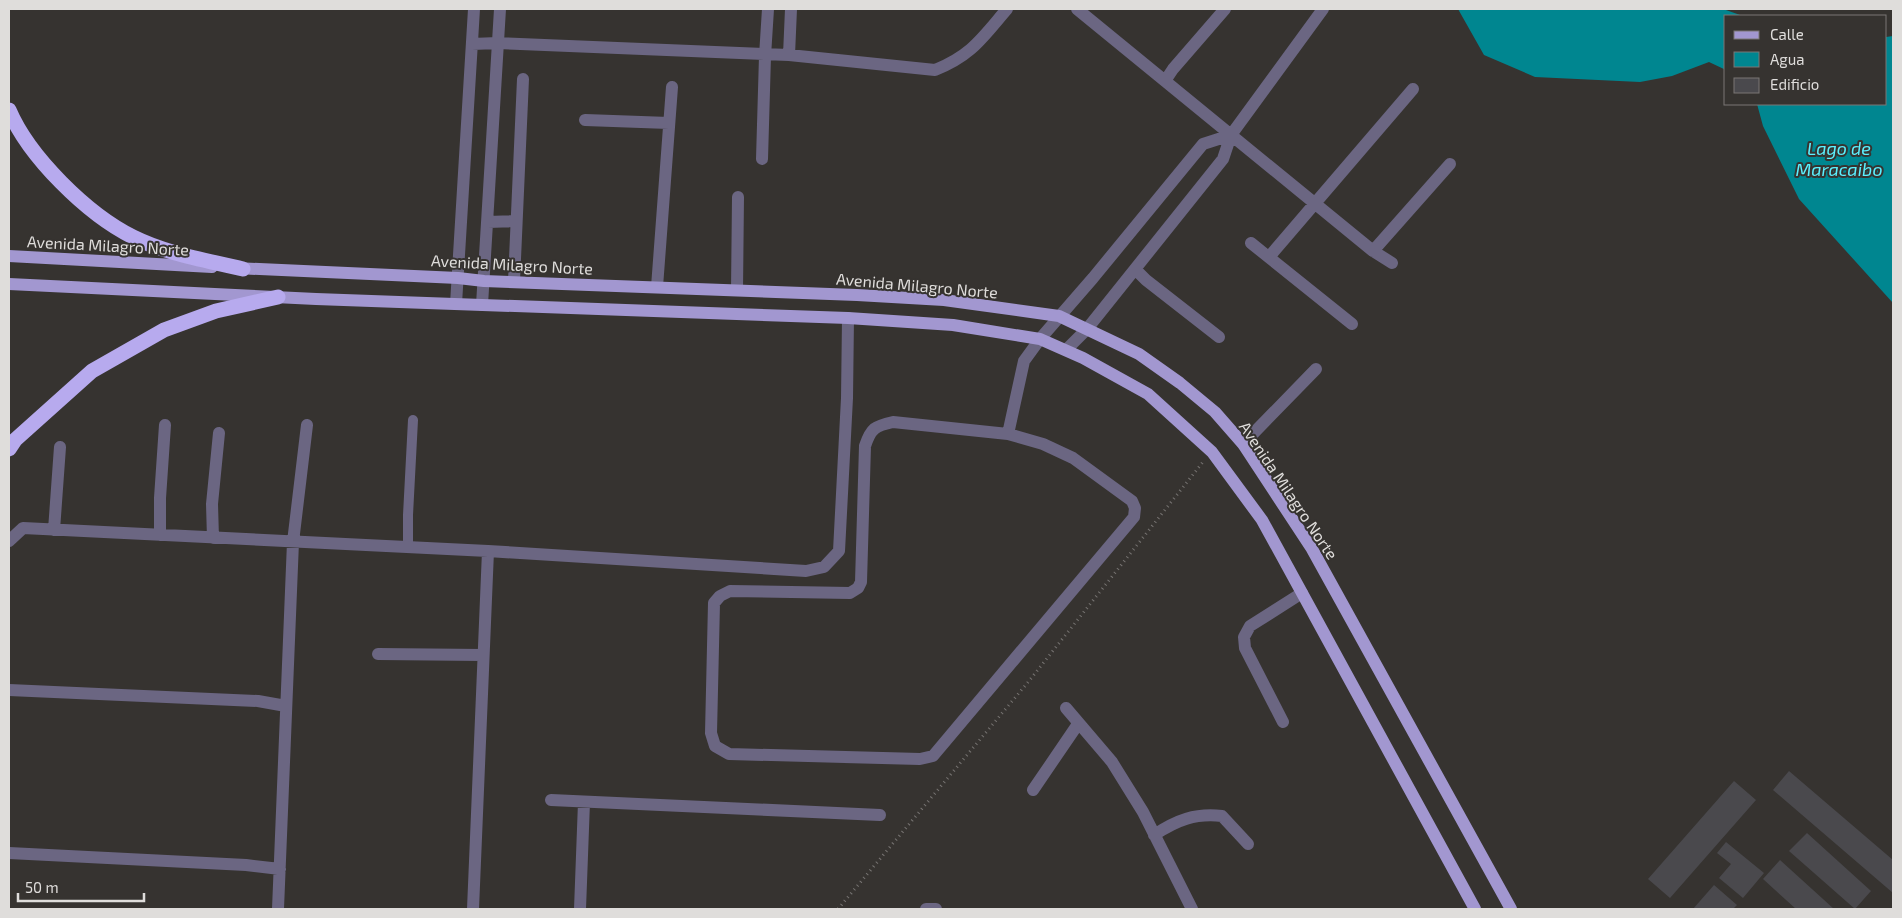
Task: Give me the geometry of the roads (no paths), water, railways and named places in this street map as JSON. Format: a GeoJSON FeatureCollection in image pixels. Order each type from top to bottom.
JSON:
{"type":"FeatureCollection","features":[{"type":"Feature","properties":{"kind":"highway"},"geometry":{"type":"LineString","coordinates":[[9,110],[14,124],[47,169],[88,208],[132,236],[177,254],[243,269]]}},
{"type":"Feature","properties":{"kind":"highway"},"geometry":{"type":"LineString","coordinates":[[9,449],[15,440],[92,371],[164,330],[216,311],[278,297]]}},
{"type":"Feature","properties":{"kind":"main road","name":"Avenida Milagro Norte"},"geometry":{"type":"LineString","coordinates":[[9,256],[484,280],[857,294],[944,300],[1059,316],[1139,354],[1180,383],[1215,412],[1243,444],[1312,549],[1511,909]]}},
{"type":"Feature","properties":{"kind":"main road"},"geometry":{"type":"LineString","coordinates":[[9,284],[278,297],[848,318],[953,324],[1040,339],[1066,350],[1148,394],[1212,452],[1262,520],[1475,909]]}},
{"type":"Feature","properties":{"kind":"street"},"geometry":{"type":"LineString","coordinates":[[456,304],[474,9]]}},
{"type":"Feature","properties":{"kind":"street"},"geometry":{"type":"LineString","coordinates":[[482,305],[500,9]]}},
{"type":"Feature","properties":{"kind":"street"},"geometry":{"type":"LineString","coordinates":[[762,159],[768,9]]}},
{"type":"Feature","properties":{"kind":"street"},"geometry":{"type":"LineString","coordinates":[[789,55],[791,9]]}},
{"type":"Feature","properties":{"kind":"street"},"geometry":{"type":"LineString","coordinates":[[472,44],[498,43],[765,56],[789,55],[935,70],[955,62],[976,47],[1007,9]]}},
{"type":"Feature","properties":{"kind":"street"},"geometry":{"type":"LineString","coordinates":[[1077,9],[1392,263]]}},
{"type":"Feature","properties":{"kind":"street"},"geometry":{"type":"LineString","coordinates":[[1165,81],[1173,68],[1225,9]]}},
{"type":"Feature","properties":{"kind":"street"},"geometry":{"type":"LineString","coordinates":[[1066,350],[1087,329],[1223,159],[1231,135],[1323,9]]}},
{"type":"Feature","properties":{"kind":"street"},"geometry":{"type":"LineString","coordinates":[[514,281],[523,79]]}},
{"type":"Feature","properties":{"kind":"street"},"geometry":{"type":"LineString","coordinates":[[657,287],[672,87]]}},
{"type":"Feature","properties":{"kind":"street"},"geometry":{"type":"LineString","coordinates":[[1269,257],[1295,224],[1317,202],[1413,89]]}},
{"type":"Feature","properties":{"kind":"street"},"geometry":{"type":"LineString","coordinates":[[585,120],[669,124]]}},
{"type":"Feature","properties":{"kind":"street"},"geometry":{"type":"LineString","coordinates":[[1008,434],[1024,361],[1040,339],[1093,278],[1203,144],[1231,135]]}},
{"type":"Feature","properties":{"kind":"street"},"geometry":{"type":"LineString","coordinates":[[1374,250],[1450,164]]}},
{"type":"Feature","properties":{"kind":"street"},"geometry":{"type":"LineString","coordinates":[[737,290],[738,197]]}},
{"type":"Feature","properties":{"kind":"street"},"geometry":{"type":"LineString","coordinates":[[488,222],[516,221]]}},
{"type":"Feature","properties":{"kind":"street"},"geometry":{"type":"LineString","coordinates":[[1252,243],[1352,324]]}},
{"type":"Feature","properties":{"kind":"street"},"geometry":{"type":"LineString","coordinates":[[1135,269],[1146,280],[1219,337]]}},
{"type":"Feature","properties":{"kind":"street"},"geometry":{"type":"LineString","coordinates":[[9,540],[23,528],[408,548],[488,550],[806,571],[824,567],[838,550],[847,398],[848,318]]}},
{"type":"Feature","properties":{"kind":"street"},"geometry":{"type":"LineString","coordinates":[[1243,444],[1316,369]]}},
{"type":"Feature","properties":{"kind":"street"},"geometry":{"type":"LineString","coordinates":[[893,422],[1008,434],[1044,444],[1073,458],[1132,501],[1135,508],[1134,517],[933,756],[920,760],[729,754],[716,746],[711,732],[714,603],[720,596],[730,591],[850,593],[858,588],[861,582],[865,446],[870,433],[878,426],[893,422]]}},
{"type":"Feature","properties":{"kind":"street"},"geometry":{"type":"LineString","coordinates":[[160,535],[160,498],[165,425]]}},
{"type":"Feature","properties":{"kind":"street"},"geometry":{"type":"LineString","coordinates":[[278,909],[293,542],[307,425]]}},
{"type":"Feature","properties":{"kind":"street"},"geometry":{"type":"LineString","coordinates":[[213,538],[212,504],[219,433]]}},
{"type":"Feature","properties":{"kind":"street"},"geometry":{"type":"LineString","coordinates":[[54,530],[60,447]]}},
{"type":"Feature","properties":{"kind":"street"},"geometry":{"type":"LineString","coordinates":[[473,909],[488,550]]}},
{"type":"Feature","properties":{"kind":"street"},"geometry":{"type":"LineString","coordinates":[[1283,722],[1245,648],[1244,637],[1250,626],[1302,594]]}},
{"type":"Feature","properties":{"kind":"street"},"geometry":{"type":"LineString","coordinates":[[378,654],[483,655]]}},
{"type":"Feature","properties":{"kind":"street"},"geometry":{"type":"LineString","coordinates":[[9,690],[258,701],[286,706]]}},
{"type":"Feature","properties":{"kind":"street"},"geometry":{"type":"LineString","coordinates":[[1066,708],[1112,762],[1143,812],[1192,909]]}},
{"type":"Feature","properties":{"kind":"street"},"geometry":{"type":"LineString","coordinates":[[1033,790],[1078,724]]}},
{"type":"Feature","properties":{"kind":"street"},"geometry":{"type":"LineString","coordinates":[[551,800],[880,815]]}},
{"type":"Feature","properties":{"kind":"street"},"geometry":{"type":"LineString","coordinates":[[580,909],[584,802]]}},
{"type":"Feature","properties":{"kind":"street"},"geometry":{"type":"LineString","coordinates":[[1154,835],[1169,824],[1204,814],[1222,816],[1248,844]]}},
{"type":"Feature","properties":{"kind":"street"},"geometry":{"type":"LineString","coordinates":[[9,853],[246,865],[280,869]]}},
{"type":"Feature","properties":{"kind":"street"},"geometry":{"type":"LineString","coordinates":[[926,909],[936,909]]}},
{"type":"Feature","properties":{"kind":"lane"},"geometry":{"type":"LineString","coordinates":[[408,548],[414,420]]}},
{"type":"Feature","properties":{"kind":"water"},"geometry":{"type":"Polygon","coordinates":[[[1458,9],[1723,9],[1740,15],[1724,15],[1724,69],[1709,62],[1672,76],[1640,82],[1535,77],[1484,55],[1458,9]]]}},
{"type":"Feature","properties":{"kind":"water","name":"Lago de Maracaibo"},"geometry":{"type":"Polygon","coordinates":[[[1893,36],[1893,303],[1799,199],[1763,126],[1757,105],[1887,105],[1887,37],[1893,36]]]}}]}
